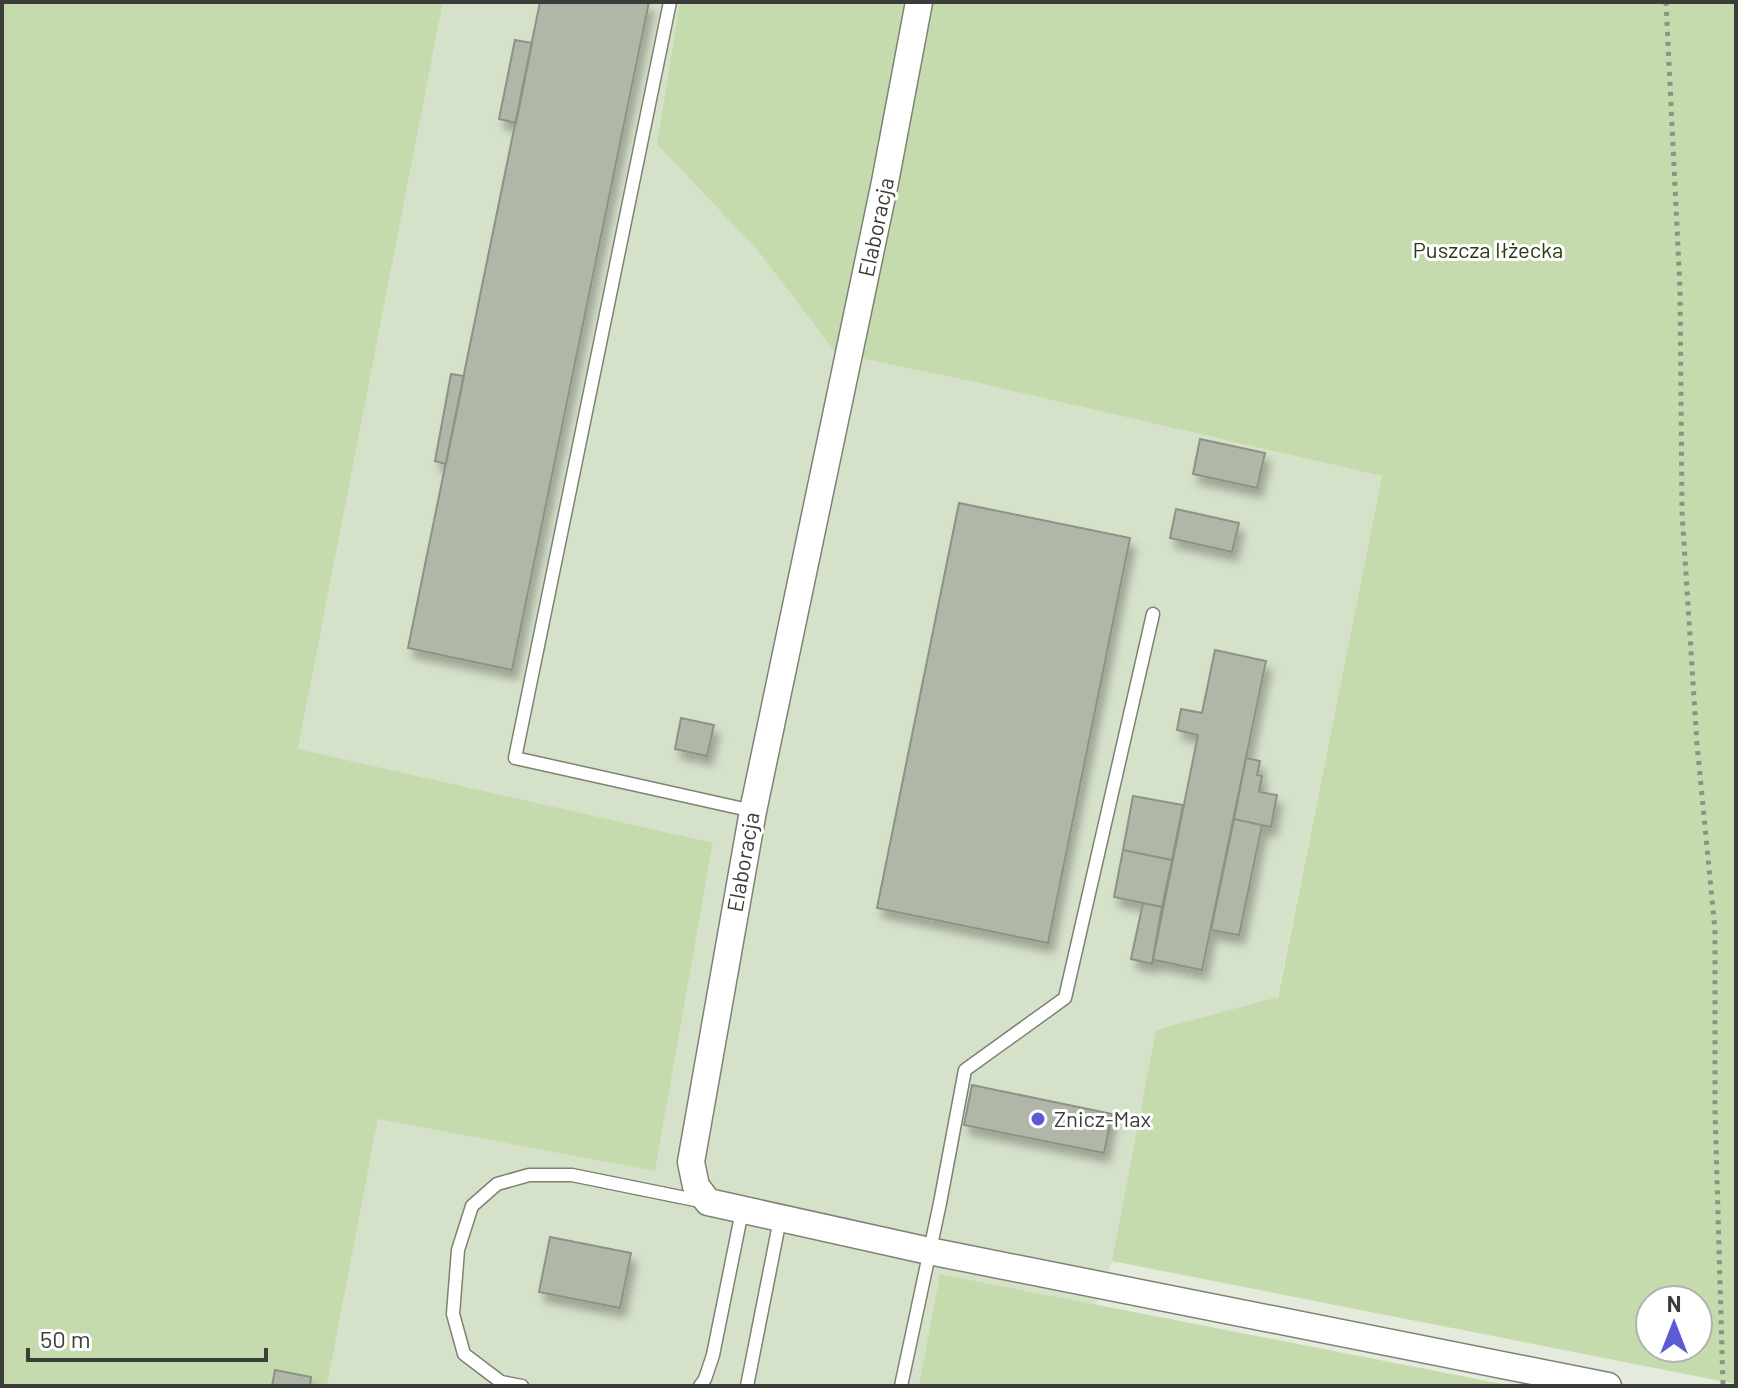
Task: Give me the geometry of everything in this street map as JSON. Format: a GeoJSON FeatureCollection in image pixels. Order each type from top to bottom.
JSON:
{"type":"FeatureCollection","features":[{"type":"Feature","properties":{"kind":"street","name":"Elaboracja"},"geometry":{"type":"LineString","coordinates":[[708,1202],[696,1186],[691,1162],[753,811],[885,182],[919,2]]}},
{"type":"Feature","properties":{"kind":"street"},"geometry":{"type":"LineString","coordinates":[[708,1202],[929,1251],[1608,1386]]}},
{"type":"Feature","properties":{"kind":"lane"},"geometry":{"type":"LineString","coordinates":[[670,2],[515,758],[753,811]]}},
{"type":"Feature","properties":{"kind":"lane"},"geometry":{"type":"LineString","coordinates":[[901,1386],[965,1070],[1065,998],[1153,614]]}},
{"type":"Feature","properties":{"kind":"lane"},"geometry":{"type":"LineString","coordinates":[[522,1386],[501,1382],[464,1354],[453,1314],[458,1250],[472,1206],[497,1184],[529,1175],[572,1175],[708,1202]]}},
{"type":"Feature","properties":{"kind":"lane"},"geometry":{"type":"LineString","coordinates":[[700,1386],[713,1355],[742,1211]]}},
{"type":"Feature","properties":{"kind":"lane"},"geometry":{"type":"LineString","coordinates":[[747,1386],[780,1219]]}},
{"type":"Feature","properties":{"kind":"path"},"geometry":{"type":"LineString","coordinates":[[1666,2],[1680,289],[1682,512],[1697,744],[1715,930],[1715,1110],[1723,1386]]}},
{"type":"Feature","properties":{"kind":"shaded area"},"geometry":{"type":"Polygon","coordinates":[[[443,2],[680,2],[657,144],[758,251],[837,353],[1382,476],[1277,998],[1156,1031],[1112,1261],[1096,1305],[941,1274],[919,1386],[327,1386],[378,1119],[655,1170],[713,844],[298,749],[443,2]]]}},
{"type":"Feature","properties":{"kind":"green space"},"geometry":{"type":"Polygon","coordinates":[[[2,2],[443,2],[298,749],[713,843],[655,1171],[378,1119],[327,1386],[2,1386],[2,2]]]}},
{"type":"Feature","properties":{"kind":"green space","name":"Puszcza Iłżecka"},"geometry":{"type":"Polygon","coordinates":[[[680,2],[1736,2],[1736,1384],[1635,1364],[1714,1364],[1714,1284],[1634,1284],[1634,1364],[1112,1261],[1156,1030],[1278,997],[1382,476],[836,353],[758,251],[657,144],[680,2]]]}},
{"type":"Feature","properties":{"kind":"green space"},"geometry":{"type":"Polygon","coordinates":[[[940,1274],[1512,1386],[919,1386],[940,1274]]]}},
{"type":"Feature","properties":{"kind":"building"},"geometry":{"type":"Polygon","coordinates":[[[540,2],[649,2],[512,670],[408,648],[540,2]]]}},
{"type":"Feature","properties":{"kind":"building"},"geometry":{"type":"Polygon","coordinates":[[[515,40],[532,43],[516,123],[499,119],[515,40]]]}},
{"type":"Feature","properties":{"kind":"building"},"geometry":{"type":"Polygon","coordinates":[[[451,374],[464,376],[446,464],[435,461],[451,374]]]}},
{"type":"Feature","properties":{"kind":"building"},"geometry":{"type":"Polygon","coordinates":[[[1200,439],[1265,453],[1257,488],[1193,474],[1200,439]]]}},
{"type":"Feature","properties":{"kind":"building"},"geometry":{"type":"Polygon","coordinates":[[[959,503],[1130,538],[1048,943],[877,908],[959,503]]]}},
{"type":"Feature","properties":{"kind":"building"},"geometry":{"type":"Polygon","coordinates":[[[1176,509],[1239,523],[1232,552],[1170,538],[1176,509]]]}},
{"type":"Feature","properties":{"kind":"building"},"geometry":{"type":"Polygon","coordinates":[[[1215,650],[1266,661],[1202,970],[1154,960],[1152,964],[1198,735],[1177,730],[1181,709],[1202,713],[1215,650]]]}},
{"type":"Feature","properties":{"kind":"building"},"geometry":{"type":"Polygon","coordinates":[[[681,718],[714,725],[707,756],[675,749],[681,718]]]}},
{"type":"Feature","properties":{"kind":"building"},"geometry":{"type":"Polygon","coordinates":[[[1246,758],[1260,761],[1257,775],[1262,776],[1259,792],[1277,795],[1271,827],[1234,819],[1246,758]]]}},
{"type":"Feature","properties":{"kind":"building"},"geometry":{"type":"Polygon","coordinates":[[[1133,796],[1183,805],[1172,860],[1123,850],[1133,796]]]}},
{"type":"Feature","properties":{"kind":"building"},"geometry":{"type":"Polygon","coordinates":[[[1234,819],[1262,825],[1239,935],[1211,930],[1234,819]]]}},
{"type":"Feature","properties":{"kind":"building"},"geometry":{"type":"Polygon","coordinates":[[[1123,850],[1172,860],[1162,907],[1114,897],[1123,850]]]}},
{"type":"Feature","properties":{"kind":"building"},"geometry":{"type":"Polygon","coordinates":[[[1143,903],[1162,907],[1152,964],[1131,959],[1143,903]]]}},
{"type":"Feature","properties":{"kind":"building","name":"Znicz-Max"},"geometry":{"type":"Polygon","coordinates":[[[972,1085],[1112,1114],[1104,1153],[964,1125],[972,1085]]]}},
{"type":"Feature","properties":{"kind":"building"},"geometry":{"type":"Polygon","coordinates":[[[550,1237],[631,1253],[620,1308],[539,1292],[550,1237]]]}},
{"type":"Feature","properties":{"kind":"building"},"geometry":{"type":"Polygon","coordinates":[[[275,1370],[311,1377],[310,1386],[272,1386],[275,1370]]]}},
{"type":"Feature","properties":{"kind":"place","name":"Znicz-Max"},"geometry":{"type":"Point","coordinates":[1038,1119]}}]}
